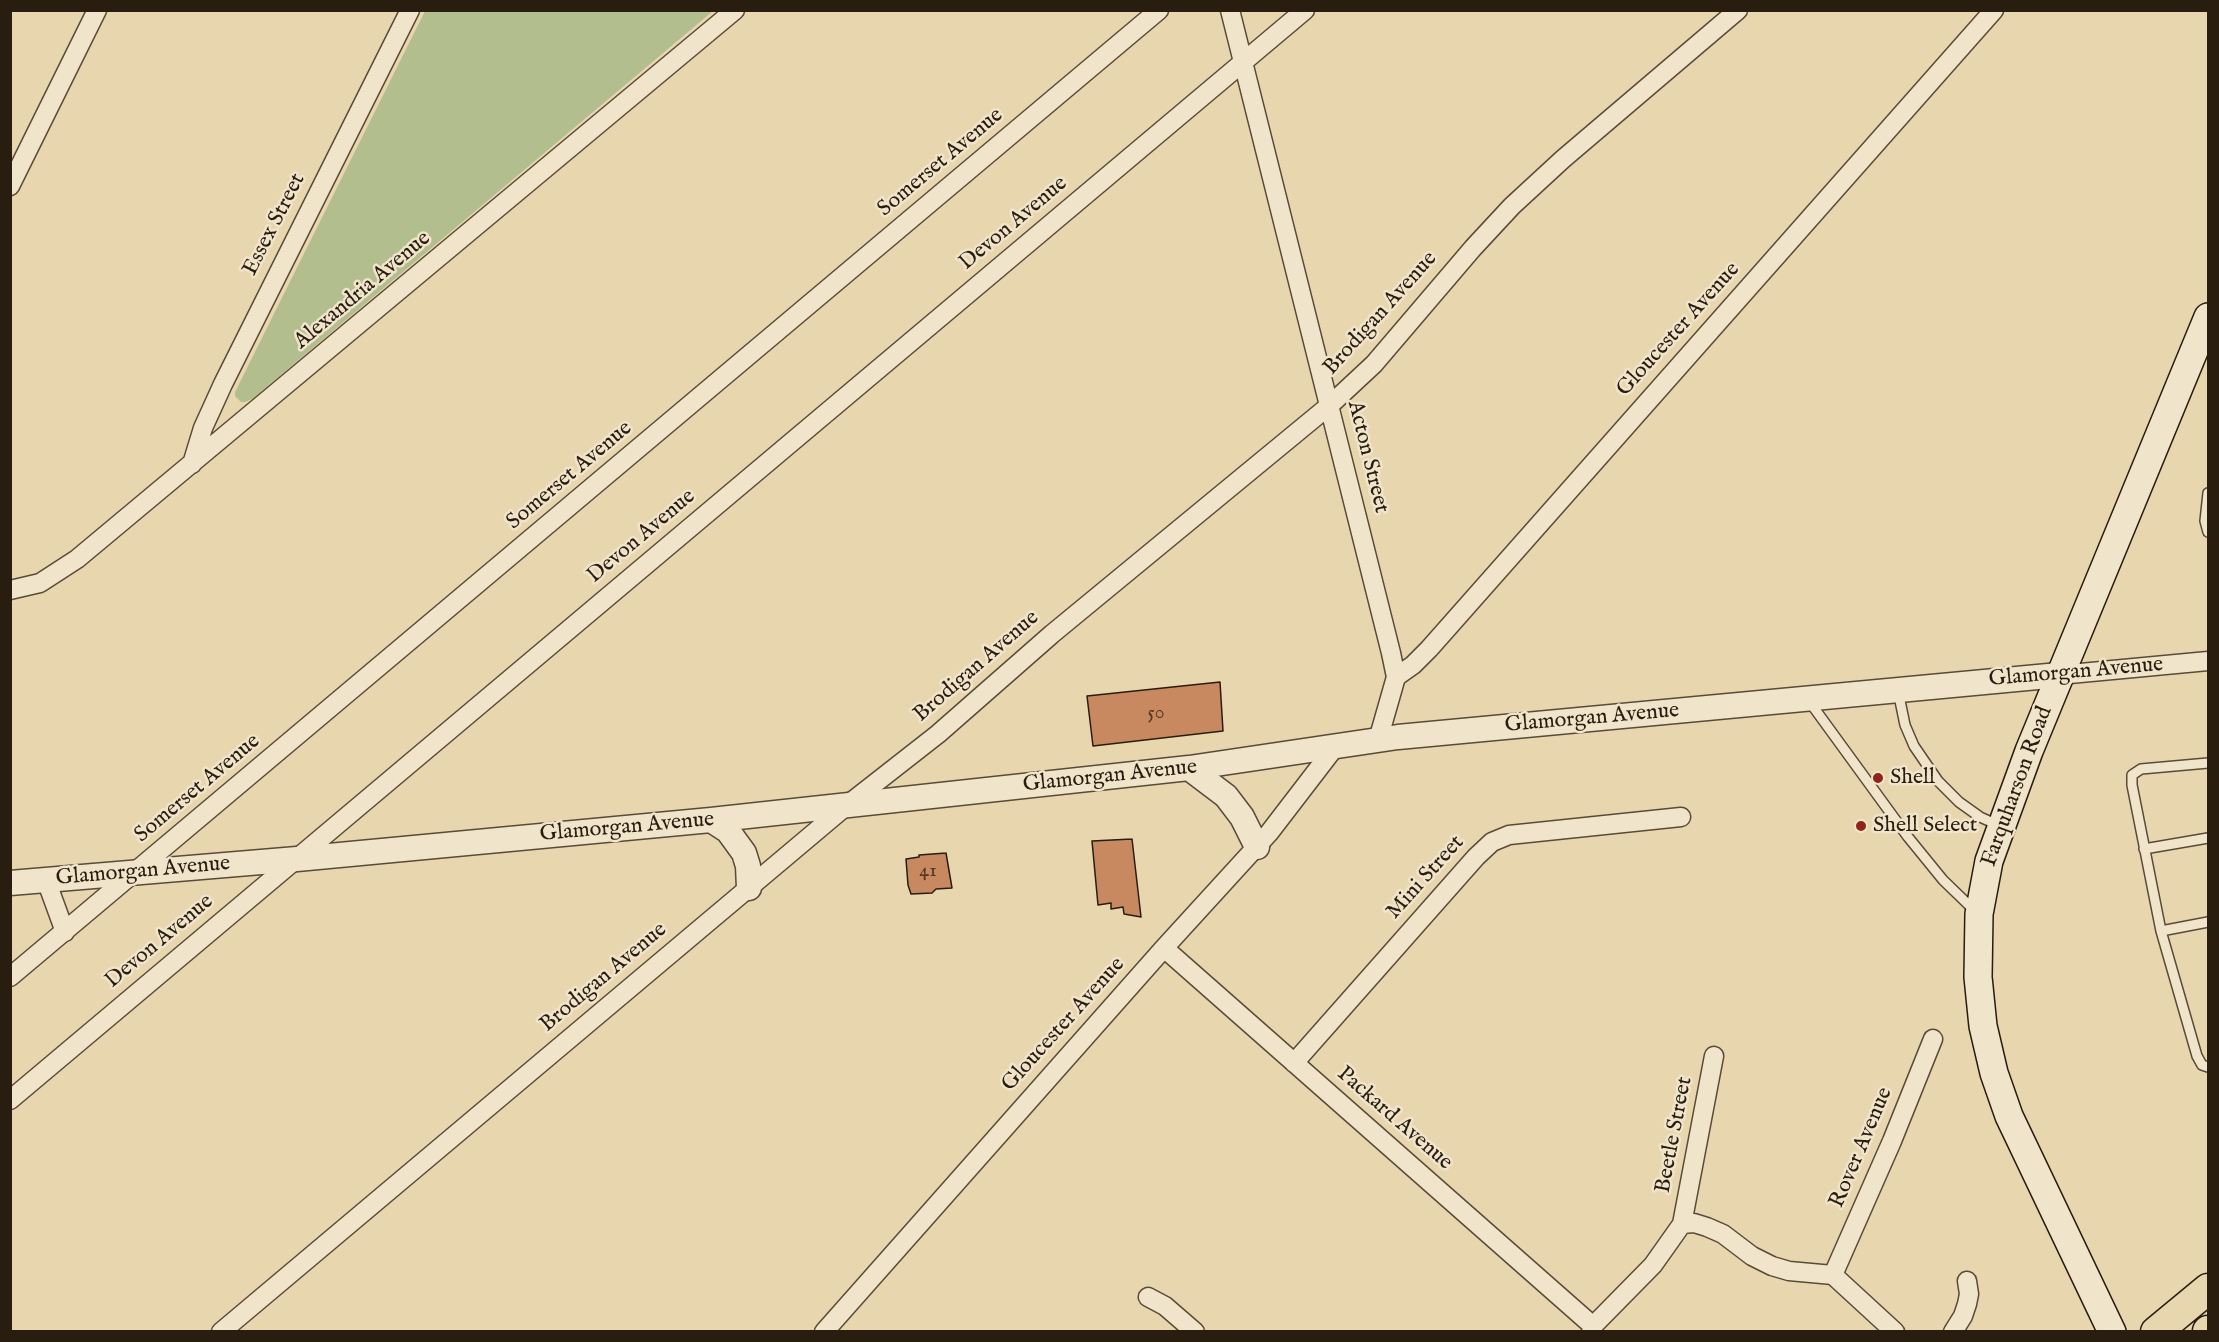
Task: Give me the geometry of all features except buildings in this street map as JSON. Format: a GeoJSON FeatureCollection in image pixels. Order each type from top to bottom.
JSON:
{"type":"FeatureCollection","features":[{"type":"Feature","properties":{"kind":"main road","name":"Farquharson Road"},"geometry":{"type":"LineString","coordinates":[[2112,1332],[2009,1116],[1994,1073],[1983,1026],[1978,977],[1979,914],[1989,861],[2001,825],[2059,675],[2208,317]]}},
{"type":"Feature","properties":{"kind":"main road"},"geometry":{"type":"LineString","coordinates":[[2156,1332],[2208,1288]]}},
{"type":"Feature","properties":{"kind":"street"},"geometry":{"type":"LineString","coordinates":[[10,186],[97,10]]}},
{"type":"Feature","properties":{"kind":"street","name":"Essex Street"},"geometry":{"type":"LineString","coordinates":[[192,464],[203,428],[223,384],[410,10]]}},
{"type":"Feature","properties":{"kind":"street","name":"Alexandria Avenue"},"geometry":{"type":"LineString","coordinates":[[10,590],[40,583],[58,573],[192,464],[735,10]]}},
{"type":"Feature","properties":{"kind":"street","name":"Somerset Avenue"},"geometry":{"type":"LineString","coordinates":[[10,977],[1159,10]]}},
{"type":"Feature","properties":{"kind":"street","name":"Acton Street"},"geometry":{"type":"LineString","coordinates":[[1230,10],[1391,653],[1396,678],[1378,740]]}},
{"type":"Feature","properties":{"kind":"street","name":"Devon Avenue"},"geometry":{"type":"LineString","coordinates":[[10,1100],[1305,10]]}},
{"type":"Feature","properties":{"kind":"street","name":"Brodigan Avenue"},"geometry":{"type":"LineString","coordinates":[[221,1332],[846,806],[938,734],[1052,634],[1330,405],[1374,364],[1473,248],[1512,207],[1563,159],[1738,10]]}},
{"type":"Feature","properties":{"kind":"street","name":"Gloucester Avenue"},"geometry":{"type":"LineString","coordinates":[[1396,678],[1430,649],[1994,10]]}},
{"type":"Feature","properties":{"kind":"street","name":"Glamorgan Avenue"},"geometry":{"type":"LineString","coordinates":[[10,883],[711,820],[1189,768],[1378,740],[2208,661]]}},
{"type":"Feature","properties":{"kind":"street","name":"Gloucester Avenue"},"geometry":{"type":"LineString","coordinates":[[824,1332],[1164,948],[1257,847],[1295,802],[1335,747]]}},
{"type":"Feature","properties":{"kind":"street"},"geometry":{"type":"LineString","coordinates":[[1189,768],[1226,796],[1242,817],[1257,847]]}},
{"type":"Feature","properties":{"kind":"street","name":"Mini Street"},"geometry":{"type":"LineString","coordinates":[[1294,1063],[1468,866],[1492,842],[1509,835],[1681,817]]}},
{"type":"Feature","properties":{"kind":"street"},"geometry":{"type":"LineString","coordinates":[[711,820],[728,831],[744,852],[748,866],[749,888]]}},
{"type":"Feature","properties":{"kind":"street"},"geometry":{"type":"LineString","coordinates":[[46,880],[65,932]]}},
{"type":"Feature","properties":{"kind":"street","name":"Packard Avenue"},"geometry":{"type":"LineString","coordinates":[[1164,948],[1592,1329]]}},
{"type":"Feature","properties":{"kind":"street","name":"Rover Avenue"},"geometry":{"type":"LineString","coordinates":[[1833,1275],[1934,1039]]}},
{"type":"Feature","properties":{"kind":"street","name":"Beetle Street"},"geometry":{"type":"LineString","coordinates":[[1682,1224],[1714,1056]]}},
{"type":"Feature","properties":{"kind":"street"},"geometry":{"type":"LineString","coordinates":[[1592,1329],[1653,1265],[1682,1224],[1694,1223],[1723,1234],[1752,1256],[1772,1266],[1789,1271],[1833,1275],[1894,1332]]}},
{"type":"Feature","properties":{"kind":"street"},"geometry":{"type":"LineString","coordinates":[[1953,1332],[1967,1304],[1969,1294],[1967,1281]]}},
{"type":"Feature","properties":{"kind":"street"},"geometry":{"type":"LineString","coordinates":[[1148,1297],[1165,1306],[1194,1332]]}},
{"type":"Feature","properties":{"kind":"lane"},"geometry":{"type":"LineString","coordinates":[[2208,493],[2205,521],[2208,532]]}},
{"type":"Feature","properties":{"kind":"lane"},"geometry":{"type":"LineString","coordinates":[[1897,690],[1905,725],[1914,746],[1938,781],[1959,802],[1980,817],[2001,825]]}},
{"type":"Feature","properties":{"kind":"lane"},"geometry":{"type":"LineString","coordinates":[[1808,699],[1908,837],[1943,880],[1979,914]]}},
{"type":"Feature","properties":{"kind":"lane"},"geometry":{"type":"LineString","coordinates":[[2208,763],[2141,769],[2132,775],[2132,785],[2161,931],[2196,1056],[2202,1065],[2208,1067]]}},
{"type":"Feature","properties":{"kind":"lane"},"geometry":{"type":"LineString","coordinates":[[2144,849],[2208,838]]}},
{"type":"Feature","properties":{"kind":"lane"},"geometry":{"type":"LineString","coordinates":[[2161,931],[2208,922]]}},
{"type":"Feature","properties":{"kind":"green space"},"geometry":{"type":"Polygon","coordinates":[[[425,11],[713,11],[252,399],[241,402],[235,396],[235,392],[425,11]]]}},
{"type":"Feature","properties":{"kind":"place","name":"Shell"},"geometry":{"type":"Point","coordinates":[1878,778]}},
{"type":"Feature","properties":{"kind":"place","name":"Shell Select"},"geometry":{"type":"Point","coordinates":[1861,826]}}]}
